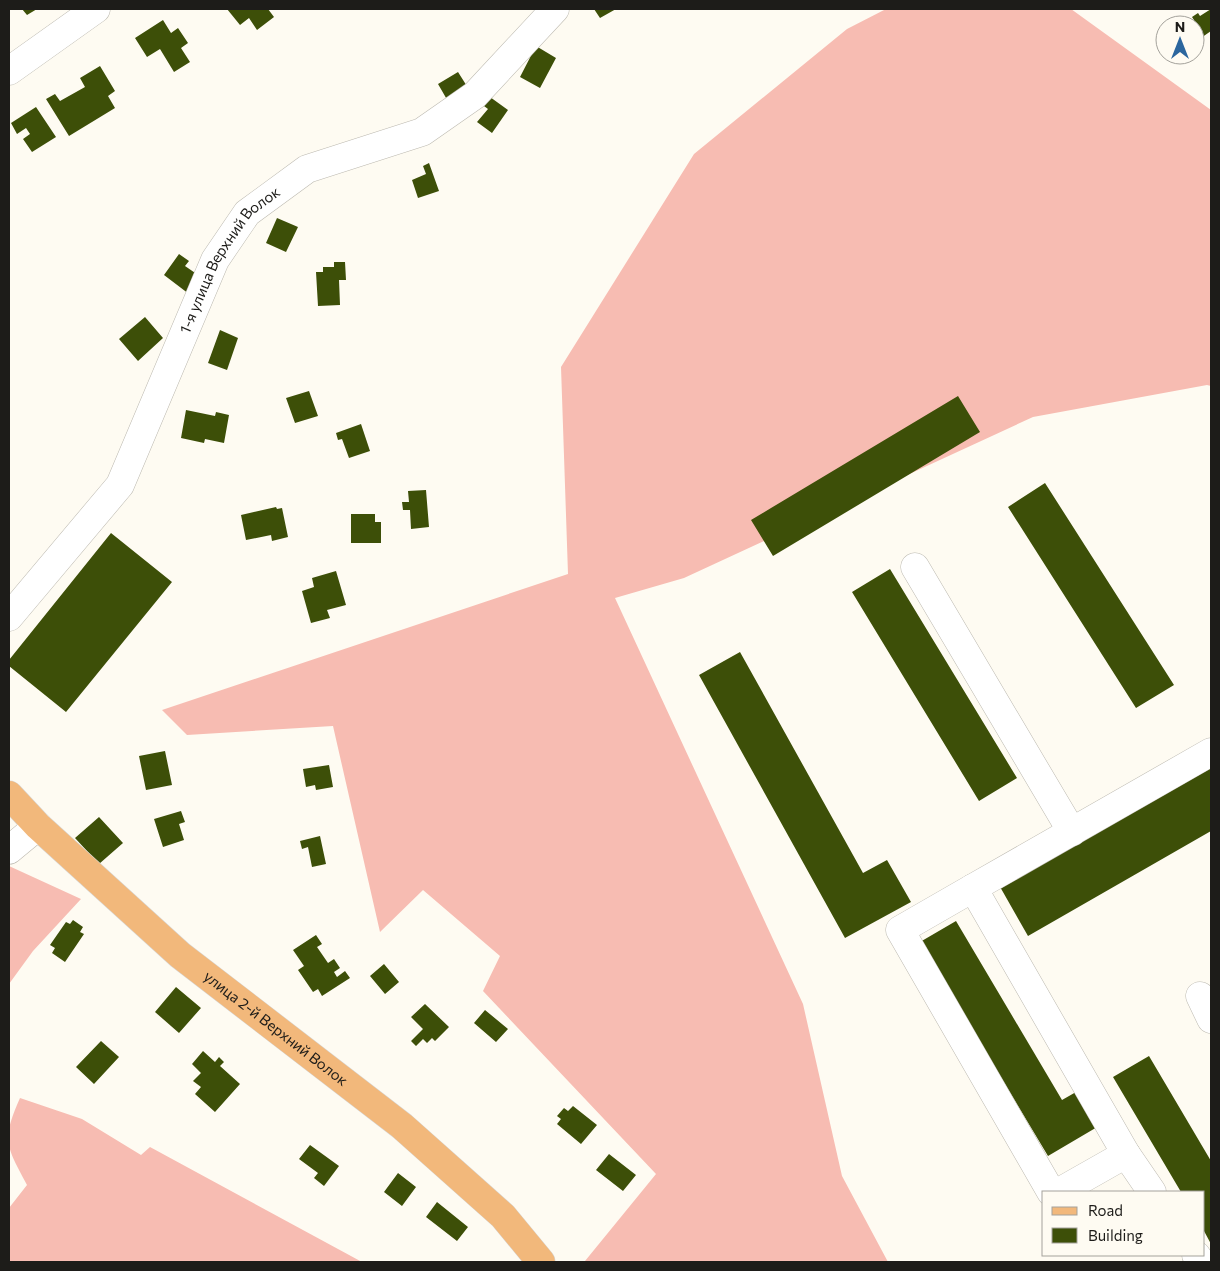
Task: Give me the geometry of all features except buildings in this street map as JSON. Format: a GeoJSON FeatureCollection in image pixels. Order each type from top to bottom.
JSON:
{"type":"FeatureCollection","features":[{"type":"Feature","properties":{"kind":"main road","name":"улица 2-й Верхний Волок"},"geometry":{"type":"LineString","coordinates":[[9,795],[38,826],[180,955],[402,1126],[503,1216],[541,1262]]}},
{"type":"Feature","properties":{"kind":"street"},"geometry":{"type":"LineString","coordinates":[[9,71],[96,9]]}},
{"type":"Feature","properties":{"kind":"street","name":"1-я улица Верхний Волок"},"geometry":{"type":"LineString","coordinates":[[9,617],[120,485],[215,260],[247,213],[307,169],[422,132],[476,95],[555,9]]}},
{"type":"Feature","properties":{"kind":"street"},"geometry":{"type":"LineString","coordinates":[[915,567],[1072,832]]}},
{"type":"Feature","properties":{"kind":"street"},"geometry":{"type":"LineString","coordinates":[[1050,1191],[900,930],[1211,752]]}},
{"type":"Feature","properties":{"kind":"street"},"geometry":{"type":"LineString","coordinates":[[9,850],[38,826]]}},
{"type":"Feature","properties":{"kind":"street"},"geometry":{"type":"LineString","coordinates":[[973,888],[1126,1154],[1151,1191]]}},
{"type":"Feature","properties":{"kind":"street"},"geometry":{"type":"LineString","coordinates":[[1061,1191],[1126,1154]]}},
{"type":"Feature","properties":{"kind":"shaded area"},"geometry":{"type":"Polygon","coordinates":[[[886,9],[1071,9],[1211,110],[1211,386],[1207,385],[1033,417],[684,578],[615,598],[803,1004],[842,1176],[888,1262],[587,1262],[585,1261],[656,1174],[483,991],[500,956],[423,890],[380,932],[333,726],[187,735],[162,710],[568,574],[561,367],[694,154],[847,29],[886,9]]]}},
{"type":"Feature","properties":{"kind":"shaded area"},"geometry":{"type":"Polygon","coordinates":[[[9,866],[81,899],[33,951],[9,984],[9,866]]]}},
{"type":"Feature","properties":{"kind":"shaded area"},"geometry":{"type":"Polygon","coordinates":[[[20,1098],[82,1119],[141,1155],[150,1147],[362,1262],[9,1262],[9,1208],[27,1185],[14,1161],[8,1143],[10,1124],[20,1098]]]}}]}
